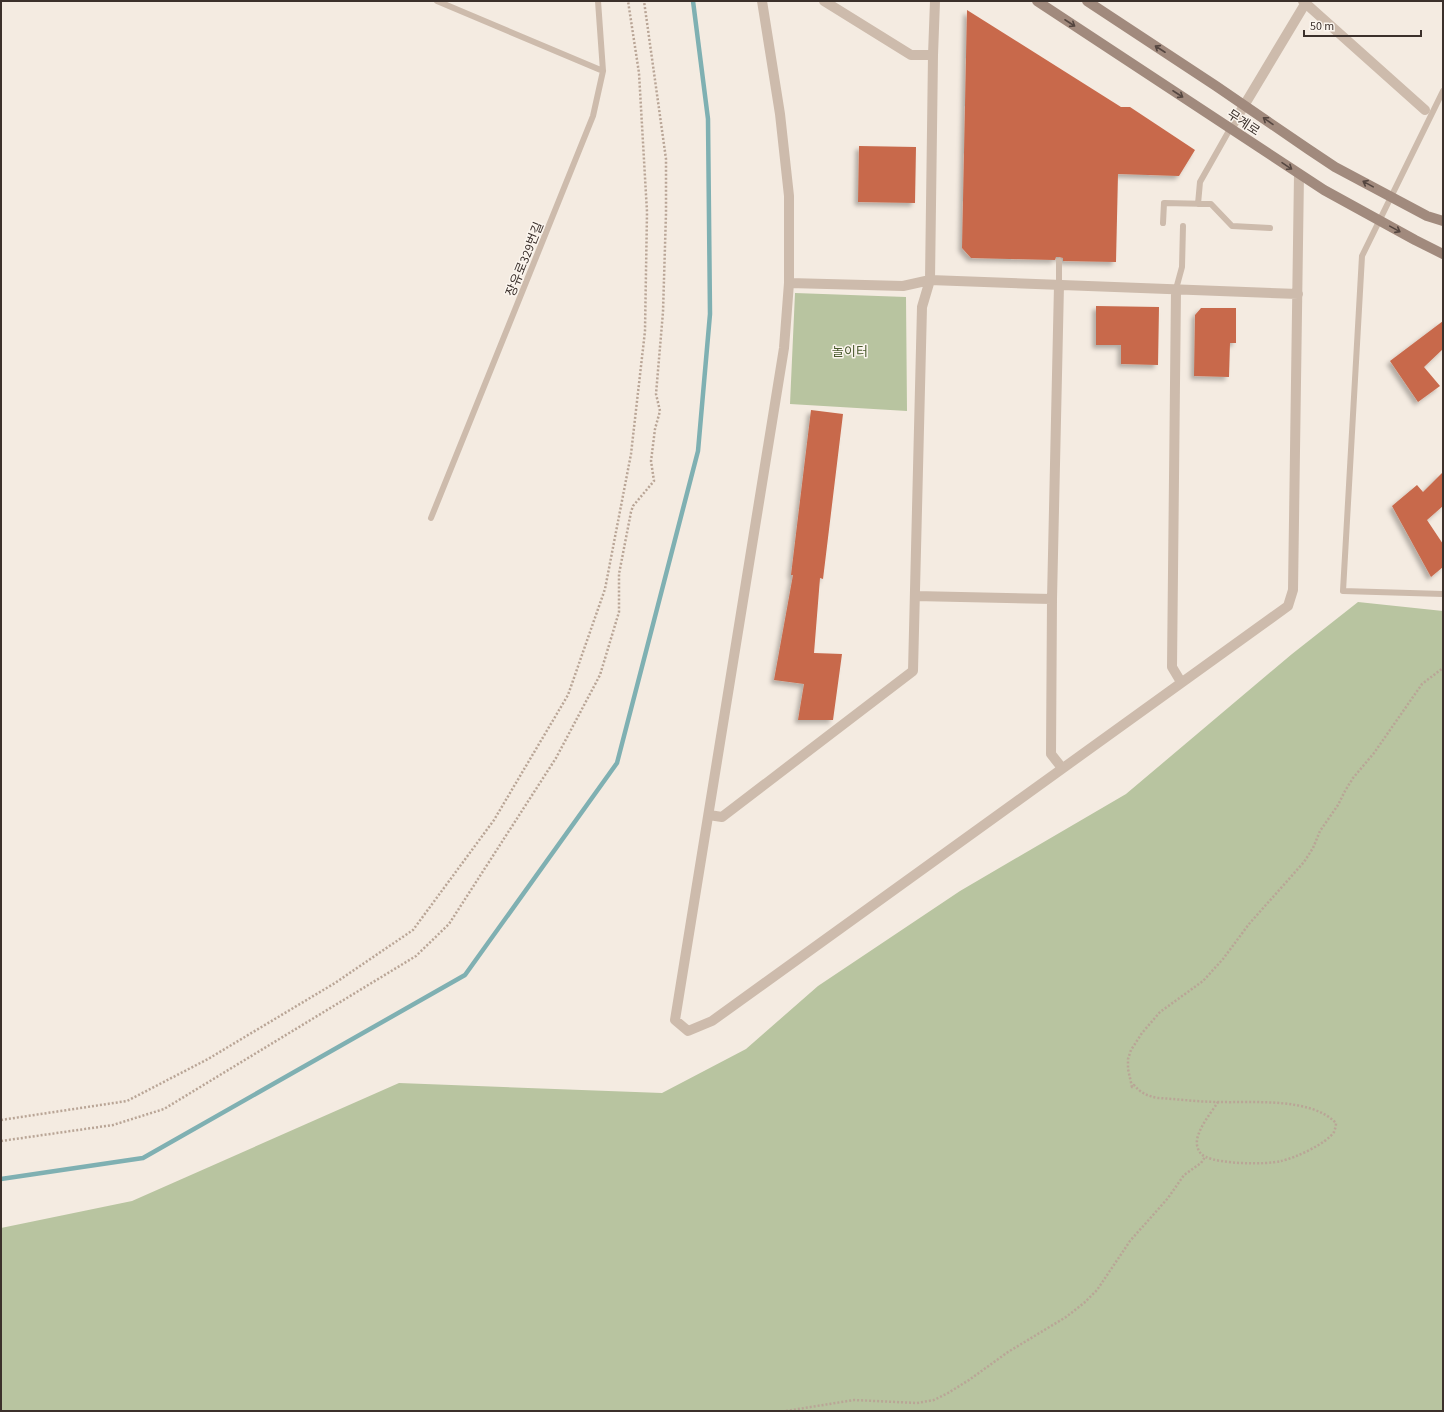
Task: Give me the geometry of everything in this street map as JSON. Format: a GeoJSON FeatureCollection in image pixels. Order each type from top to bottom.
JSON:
{"type":"FeatureCollection","features":[{"type":"Feature","properties":{"kind":"main road","name":"무계로"},"geometry":{"type":"LineString","coordinates":[[1037,1],[1324,190],[1443,254]]}},
{"type":"Feature","properties":{"kind":"main road","name":"무계로"},"geometry":{"type":"LineString","coordinates":[[1087,1],[1335,166],[1427,216],[1443,220]]}},
{"type":"Feature","properties":{"kind":"street"},"geometry":{"type":"LineString","coordinates":[[762,1],[780,114],[789,196],[789,283],[784,348],[675,1020],[688,1031],[712,1021],[1288,606],[1293,590],[1299,174]]}},
{"type":"Feature","properties":{"kind":"street"},"geometry":{"type":"LineString","coordinates":[[824,1],[911,55],[933,55]]}},
{"type":"Feature","properties":{"kind":"street"},"geometry":{"type":"LineString","coordinates":[[709,815],[722,818],[913,671],[922,307],[930,280],[935,1]]}},
{"type":"Feature","properties":{"kind":"street"},"geometry":{"type":"LineString","coordinates":[[1230,128],[1245,105],[1304,2],[1425,110]]}},
{"type":"Feature","properties":{"kind":"street"},"geometry":{"type":"LineString","coordinates":[[789,283],[903,286],[930,280],[1298,294]]}},
{"type":"Feature","properties":{"kind":"street"},"geometry":{"type":"LineString","coordinates":[[1059,285],[1052,599],[1051,754],[1062,768]]}},
{"type":"Feature","properties":{"kind":"street"},"geometry":{"type":"LineString","coordinates":[[1176,289],[1172,667],[1182,682]]}},
{"type":"Feature","properties":{"kind":"street"},"geometry":{"type":"LineString","coordinates":[[915,596],[1052,599]]}},
{"type":"Feature","properties":{"kind":"lane"},"geometry":{"type":"LineString","coordinates":[[437,1],[602,71]]}},
{"type":"Feature","properties":{"kind":"lane","name":"장유로329번길"},"geometry":{"type":"LineString","coordinates":[[431,518],[593,116],[602,71],[598,1]]}},
{"type":"Feature","properties":{"kind":"lane"},"geometry":{"type":"LineString","coordinates":[[1443,91],[1362,256],[1343,591],[1443,594]]}},
{"type":"Feature","properties":{"kind":"lane"},"geometry":{"type":"LineString","coordinates":[[1198,204],[1200,182],[1230,128]]}},
{"type":"Feature","properties":{"kind":"lane"},"geometry":{"type":"LineString","coordinates":[[1163,223],[1164,203],[1211,204],[1232,226],[1270,228]]}},
{"type":"Feature","properties":{"kind":"lane"},"geometry":{"type":"LineString","coordinates":[[1176,289],[1182,268],[1183,226]]}},
{"type":"Feature","properties":{"kind":"lane"},"geometry":{"type":"LineString","coordinates":[[1059,261],[1059,285]]}},
{"type":"Feature","properties":{"kind":"path"},"geometry":{"type":"LineString","coordinates":[[1,1120],[127,1101],[208,1059],[335,983],[413,930],[494,820],[568,695],[605,589],[630,454],[645,331],[647,212],[639,73],[628,1]]}},
{"type":"Feature","properties":{"kind":"path"},"geometry":{"type":"LineString","coordinates":[[1,1141],[113,1124],[164,1109],[416,956],[449,924],[560,751],[600,675],[619,612],[620,574],[631,512],[633,506],[654,481],[651,461],[655,429],[660,411],[656,394],[662,337],[666,236],[666,158],[644,1]]}},
{"type":"Feature","properties":{"kind":"path"},"geometry":{"type":"LineString","coordinates":[[1218,1102],[1205,1120],[1198,1135],[1197,1144],[1200,1153],[1205,1157],[1214,1160],[1249,1164],[1282,1161],[1292,1158],[1314,1147],[1335,1131],[1336,1123],[1332,1118],[1302,1106],[1247,1102],[1218,1102],[1158,1098],[1149,1096],[1140,1092],[1134,1085],[1132,1087],[1128,1069],[1128,1059],[1131,1050],[1142,1033],[1160,1012],[1203,981],[1216,968],[1249,924],[1304,862],[1313,848],[1320,831],[1338,805],[1353,778],[1374,753],[1422,684],[1443,668]]}},
{"type":"Feature","properties":{"kind":"path"},"geometry":{"type":"LineString","coordinates":[[786,1411],[854,1400],[917,1403],[934,1400],[948,1393],[1008,1352],[1066,1317],[1084,1303],[1097,1290],[1130,1241],[1168,1198],[1184,1175],[1201,1163],[1205,1157]]}},
{"type":"Feature","properties":{"kind":"green space","name":"놀이터"},"geometry":{"type":"Polygon","coordinates":[[[795,293],[906,297],[907,411],[790,404],[795,293]]]}},
{"type":"Feature","properties":{"kind":"green space"},"geometry":{"type":"Polygon","coordinates":[[[1358,602],[1443,611],[1443,1411],[1,1411],[1,1228],[132,1201],[399,1083],[662,1093],[746,1049],[818,986],[960,891],[1126,794],[1292,654],[1358,602]]]}},
{"type":"Feature","properties":{"kind":"building"},"geometry":{"type":"Polygon","coordinates":[[[967,10],[1121,107],[1130,107],[1195,150],[1179,176],[1118,174],[1116,262],[1063,261],[1063,258],[1059,257],[1056,257],[1055,260],[971,258],[962,248],[967,10]]]}},
{"type":"Feature","properties":{"kind":"building"},"geometry":{"type":"Polygon","coordinates":[[[859,146],[916,147],[915,203],[858,202],[859,146]]]}},
{"type":"Feature","properties":{"kind":"building"},"geometry":{"type":"Polygon","coordinates":[[[1096,306],[1159,307],[1158,365],[1121,364],[1121,345],[1096,345],[1096,306]]]}},
{"type":"Feature","properties":{"kind":"building"},"geometry":{"type":"Polygon","coordinates":[[[1201,308],[1236,308],[1236,343],[1230,343],[1229,377],[1194,376],[1195,315],[1201,308]]]}},
{"type":"Feature","properties":{"kind":"building"},"geometry":{"type":"Polygon","coordinates":[[[1443,321],[1443,349],[1424,367],[1440,386],[1418,402],[1390,361],[1443,321]]]}},
{"type":"Feature","properties":{"kind":"building"},"geometry":{"type":"Polygon","coordinates":[[[811,410],[843,414],[823,579],[820,578],[814,653],[842,654],[833,720],[798,720],[804,684],[774,680],[793,575],[791,575],[811,410]]]}},
{"type":"Feature","properties":{"kind":"building"},"geometry":{"type":"Polygon","coordinates":[[[1443,472],[1443,506],[1427,520],[1443,544],[1443,567],[1431,577],[1392,506],[1417,485],[1423,492],[1443,472]]]}},
{"type":"Feature","properties":{"kind":"waterway"},"geometry":{"type":"LineString","coordinates":[[1,1179],[143,1158],[465,975],[617,763],[698,451],[710,314],[708,119],[693,1]]}}]}
